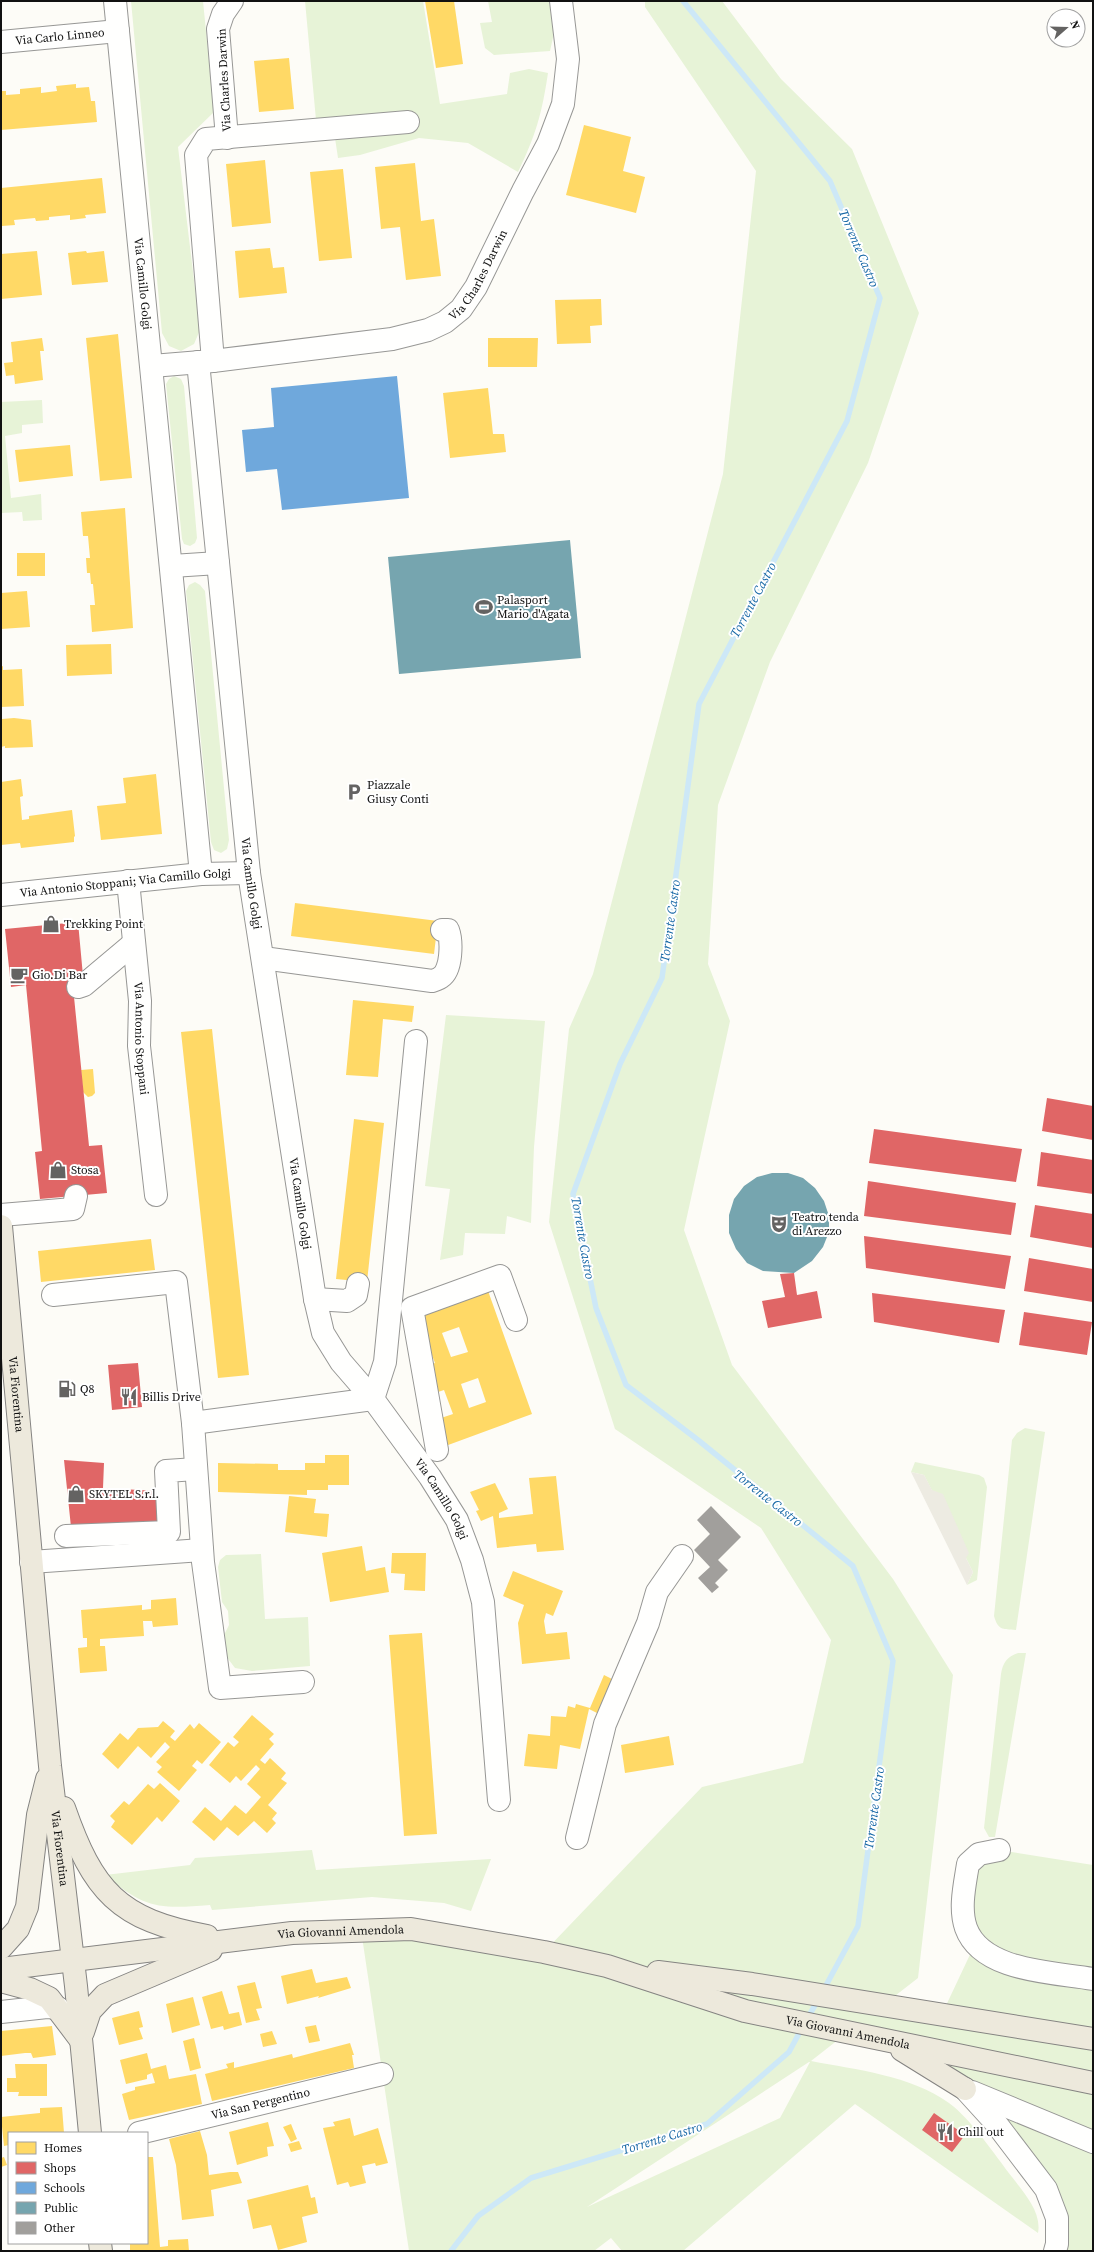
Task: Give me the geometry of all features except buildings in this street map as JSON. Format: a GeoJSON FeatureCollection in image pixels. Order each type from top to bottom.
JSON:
{"type":"FeatureCollection","features":[{"type":"Feature","properties":{"kind":"main road","name":"Via Fiorentina"},"geometry":{"type":"LineString","coordinates":[[1,1226],[50,1766],[73,1959],[90,2132]]}},
{"type":"Feature","properties":{"kind":"main road"},"geometry":{"type":"LineString","coordinates":[[50,1766],[73,1834],[88,1867],[104,1890],[128,1910],[174,1930],[232,1941]]}},
{"type":"Feature","properties":{"kind":"main road"},"geometry":{"type":"LineString","coordinates":[[1,1948],[18,1929],[27,1907],[38,1815],[50,1766]]}},
{"type":"Feature","properties":{"kind":"main road","name":"Via Giovanni Amendola"},"geometry":{"type":"LineString","coordinates":[[1,1969],[73,1959],[232,1941],[292,1932],[411,1929],[544,1952],[607,1966],[752,1984],[892,2008],[1093,2038]]}},
{"type":"Feature","properties":{"kind":"main road"},"geometry":{"type":"LineString","coordinates":[[81,2040],[90,2011],[105,1995],[232,1941]]}},
{"type":"Feature","properties":{"kind":"main road","name":"Via Giovanni Amendola"},"geometry":{"type":"LineString","coordinates":[[607,1966],[745,2011],[1093,2083]]}},
{"type":"Feature","properties":{"kind":"main road"},"geometry":{"type":"LineString","coordinates":[[1,1981],[50,1998],[52,2008],[81,2040]]}},
{"type":"Feature","properties":{"kind":"main road"},"geometry":{"type":"LineString","coordinates":[[885,2040],[965,2089]]}},
{"type":"Feature","properties":{"kind":"street","name":"Via Camillo Golgi"},"geometry":{"type":"LineString","coordinates":[[116,1],[201,874]]}},
{"type":"Feature","properties":{"kind":"street","name":"Via Charles Darwin"},"geometry":{"type":"LineString","coordinates":[[227,138],[218,29],[223,14],[232,1]]}},
{"type":"Feature","properties":{"kind":"street","name":"Via Charles Darwin"},"geometry":{"type":"LineString","coordinates":[[152,366],[392,339],[428,330],[445,322],[461,309],[476,287],[548,144],[563,104],[568,59],[562,1]]}},
{"type":"Feature","properties":{"kind":"street","name":"Via Carlo Linneo"},"geometry":{"type":"LineString","coordinates":[[1,42],[118,30]]}},
{"type":"Feature","properties":{"kind":"street","name":"Via Charles Darwin"},"geometry":{"type":"LineString","coordinates":[[205,361],[196,155],[206,139],[408,122]]}},
{"type":"Feature","properties":{"kind":"street","name":"Via Camillo Golgi"},"geometry":{"type":"LineString","coordinates":[[205,361],[218,563],[249,873],[315,1299],[323,1333],[341,1362],[373,1399],[430,1478],[457,1520],[472,1560],[483,1602],[499,1800]]}},
{"type":"Feature","properties":{"kind":"street"},"geometry":{"type":"LineString","coordinates":[[172,566],[218,563]]}},
{"type":"Feature","properties":{"kind":"street","name":"Via Antonio Stoppani; Via Camillo Golgi"},"geometry":{"type":"LineString","coordinates":[[1,895],[201,874],[249,873]]}},
{"type":"Feature","properties":{"kind":"street","name":"Via Antonio Stoppani"},"geometry":{"type":"LineString","coordinates":[[128,881],[140,1001],[139,1046],[156,1195]]}},
{"type":"Feature","properties":{"kind":"street"},"geometry":{"type":"LineString","coordinates":[[263,958],[432,981],[442,977],[448,968],[451,938],[448,930],[442,930]]}},
{"type":"Feature","properties":{"kind":"street"},"geometry":{"type":"LineString","coordinates":[[78,987],[84,985],[134,943]]}},
{"type":"Feature","properties":{"kind":"street"},"geometry":{"type":"LineString","coordinates":[[193,1423],[373,1399],[385,1362],[416,1042]]}},
{"type":"Feature","properties":{"kind":"street"},"geometry":{"type":"LineString","coordinates":[[1,1215],[73,1209],[76,1196]]}},
{"type":"Feature","properties":{"kind":"street"},"geometry":{"type":"LineString","coordinates":[[437,1450],[412,1308],[500,1276],[516,1320]]}},
{"type":"Feature","properties":{"kind":"street"},"geometry":{"type":"LineString","coordinates":[[53,1295],[176,1282],[193,1423],[202,1550],[220,1688],[303,1682]]}},
{"type":"Feature","properties":{"kind":"street"},"geometry":{"type":"LineString","coordinates":[[315,1299],[347,1301],[356,1295],[358,1284]]}},
{"type":"Feature","properties":{"kind":"street"},"geometry":{"type":"LineString","coordinates":[[32,1562],[150,1543],[169,1532],[166,1471],[196,1469]]}},
{"type":"Feature","properties":{"kind":"street"},"geometry":{"type":"LineString","coordinates":[[66,1536],[150,1543],[202,1550]]}},
{"type":"Feature","properties":{"kind":"street"},"geometry":{"type":"LineString","coordinates":[[577,1838],[604,1724],[648,1623],[657,1592],[682,1556]]}},
{"type":"Feature","properties":{"kind":"street"},"geometry":{"type":"LineString","coordinates":[[999,1850],[979,1854],[968,1864],[963,1907],[966,1927],[975,1944],[990,1956],[1007,1964],[1093,1979]]}},
{"type":"Feature","properties":{"kind":"street"},"geometry":{"type":"LineString","coordinates":[[1,2012],[52,2008]]}},
{"type":"Feature","properties":{"kind":"street","name":"Via San Pergentino"},"geometry":{"type":"LineString","coordinates":[[143,2132],[382,2074]]}},
{"type":"Feature","properties":{"kind":"street"},"geometry":{"type":"LineString","coordinates":[[965,2089],[1093,2142]]}},
{"type":"Feature","properties":{"kind":"street"},"geometry":{"type":"LineString","coordinates":[[965,2089],[995,2122],[1046,2189],[1057,2218],[1057,2244],[1055,2251]]}},
{"type":"Feature","properties":{"kind":"street"},"geometry":{"type":"LineString","coordinates":[[88,2251],[98,2244]]}},
{"type":"Feature","properties":{"kind":"green space"},"geometry":{"type":"Polygon","coordinates":[[[131,1],[203,1],[214,112],[178,147],[200,330],[194,344],[181,351],[169,346],[162,333],[131,1]]]}},
{"type":"Feature","properties":{"kind":"green space"},"geometry":{"type":"Polygon","coordinates":[[[305,1],[423,1],[440,104],[507,94],[510,73],[529,69],[548,73],[538,124],[518,172],[468,143],[419,138],[360,155],[338,158],[332,118],[316,120],[305,1]]]}},
{"type":"Feature","properties":{"kind":"green space"},"geometry":{"type":"Polygon","coordinates":[[[488,1],[549,1],[554,33],[550,51],[494,55],[485,48],[480,23],[492,22],[488,1]]]}},
{"type":"Feature","properties":{"kind":"green space"},"geometry":{"type":"Polygon","coordinates":[[[645,1],[722,1],[781,79],[852,149],[919,313],[868,463],[770,662],[718,805],[708,964],[730,1021],[684,1230],[732,1365],[893,1579],[953,1675],[918,1978],[882,2006],[942,2014],[975,1944],[968,1864],[999,1850],[1093,1865],[1093,2251],[1055,2251],[1046,2189],[932,2067],[848,2032],[811,2061],[865,2071],[900,2080],[917,2086],[949,2103],[966,2118],[1027,2196],[1035,2210],[1039,2225],[1038,2233],[855,2104],[683,2251],[622,2251],[611,2238],[594,2251],[409,2251],[361,1930],[544,1952],[702,1787],[803,1763],[831,1640],[761,1528],[615,1429],[549,1222],[569,1029],[593,974],[723,474],[756,171],[645,7],[645,1]],[[810,2062],[587,2207],[780,2118],[810,2062]]]}},
{"type":"Feature","properties":{"kind":"green space"},"geometry":{"type":"Polygon","coordinates":[[[174,376],[181,379],[184,386],[197,538],[195,543],[190,546],[184,544],[182,539],[166,384],[169,379],[174,376]]]}},
{"type":"Feature","properties":{"kind":"green space"},"geometry":{"type":"Polygon","coordinates":[[[42,400],[43,423],[22,425],[22,433],[5,436],[11,498],[41,494],[42,520],[23,521],[22,512],[1,513],[1,402],[42,400]]]}},
{"type":"Feature","properties":{"kind":"green space"},"geometry":{"type":"Polygon","coordinates":[[[195,582],[205,591],[229,840],[227,849],[221,853],[214,850],[211,842],[186,591],[189,585],[195,582]]]}},
{"type":"Feature","properties":{"kind":"green space"},"geometry":{"type":"Polygon","coordinates":[[[446,1015],[545,1021],[534,1147],[531,1223],[507,1216],[505,1234],[465,1233],[463,1255],[440,1260],[450,1189],[425,1186],[446,1015]]]}},
{"type":"Feature","properties":{"kind":"green space"},"geometry":{"type":"Polygon","coordinates":[[[1025,1428],[1045,1432],[1016,1630],[1001,1628],[997,1624],[994,1616],[1012,1440],[1017,1433],[1025,1428]]]}},
{"type":"Feature","properties":{"kind":"green space"},"geometry":{"type":"Polygon","coordinates":[[[915,1462],[979,1475],[984,1478],[987,1487],[977,1580],[967,1585],[973,1572],[924,1475],[911,1472],[915,1462]]]}},
{"type":"Feature","properties":{"kind":"green space"},"geometry":{"type":"Polygon","coordinates":[[[261,1554],[265,1619],[308,1617],[310,1666],[252,1671],[235,1668],[226,1656],[224,1635],[229,1625],[228,1611],[222,1602],[218,1567],[220,1560],[226,1555],[261,1554]]]}},
{"type":"Feature","properties":{"kind":"green space"},"geometry":{"type":"Polygon","coordinates":[[[1018,1653],[1026,1653],[995,1837],[989,1837],[984,1828],[1001,1674],[1006,1660],[1018,1653]]]}},
{"type":"Feature","properties":{"kind":"green space"},"geometry":{"type":"Polygon","coordinates":[[[312,1850],[316,1870],[491,1859],[471,1911],[444,1903],[372,1897],[212,1910],[210,1905],[178,1907],[165,1906],[154,1904],[131,1895],[105,1875],[190,1865],[195,1858],[312,1850]]]}},
{"type":"Feature","properties":{"kind":"shaded area"},"geometry":{"type":"Polygon","coordinates":[[[911,1472],[924,1475],[932,1490],[943,1494],[969,1553],[966,1558],[973,1572],[967,1585],[911,1472]]]}},
{"type":"Feature","properties":{"kind":"waterway","name":"Torrente Castro"},"geometry":{"type":"LineString","coordinates":[[683,1],[830,181],[880,298],[847,421],[699,704],[662,978],[620,1064],[573,1194],[596,1308],[626,1385],[698,1440],[853,1566],[893,1661],[858,1926],[823,1991]]}},
{"type":"Feature","properties":{"kind":"waterway","name":"Torrente Castro"},"geometry":{"type":"LineString","coordinates":[[807,2019],[818,2000]]}},
{"type":"Feature","properties":{"kind":"waterway","name":"Torrente Castro"},"geometry":{"type":"LineString","coordinates":[[451,2251],[478,2216],[531,2178],[707,2124],[789,2052],[802,2028]]}},
{"type":"Feature","properties":{"kind":"place","name":"Palasport Mario d'Agata"},"geometry":{"type":"Point","coordinates":[484,607]}},
{"type":"Feature","properties":{"kind":"place","name":"Piazzale Giusy Conti"},"geometry":{"type":"Point","coordinates":[354,792]}},
{"type":"Feature","properties":{"kind":"place","name":"Trekking Point"},"geometry":{"type":"Point","coordinates":[51,924]}},
{"type":"Feature","properties":{"kind":"place","name":"Gio.Di Bar"},"geometry":{"type":"Point","coordinates":[19,975]}},
{"type":"Feature","properties":{"kind":"place","name":"Stosa"},"geometry":{"type":"Point","coordinates":[58,1170]}},
{"type":"Feature","properties":{"kind":"place","name":"Teatro tenda di Arezzo"},"geometry":{"type":"Point","coordinates":[779,1224]}},
{"type":"Feature","properties":{"kind":"place","name":"Q8"},"geometry":{"type":"Point","coordinates":[67,1389]}},
{"type":"Feature","properties":{"kind":"place","name":"Billis Drive"},"geometry":{"type":"Point","coordinates":[129,1397]}},
{"type":"Feature","properties":{"kind":"place","name":"SKYTEL S.r.l."},"geometry":{"type":"Point","coordinates":[76,1494]}},
{"type":"Feature","properties":{"kind":"place","name":"Chill out"},"geometry":{"type":"Point","coordinates":[945,2132]}}]}
